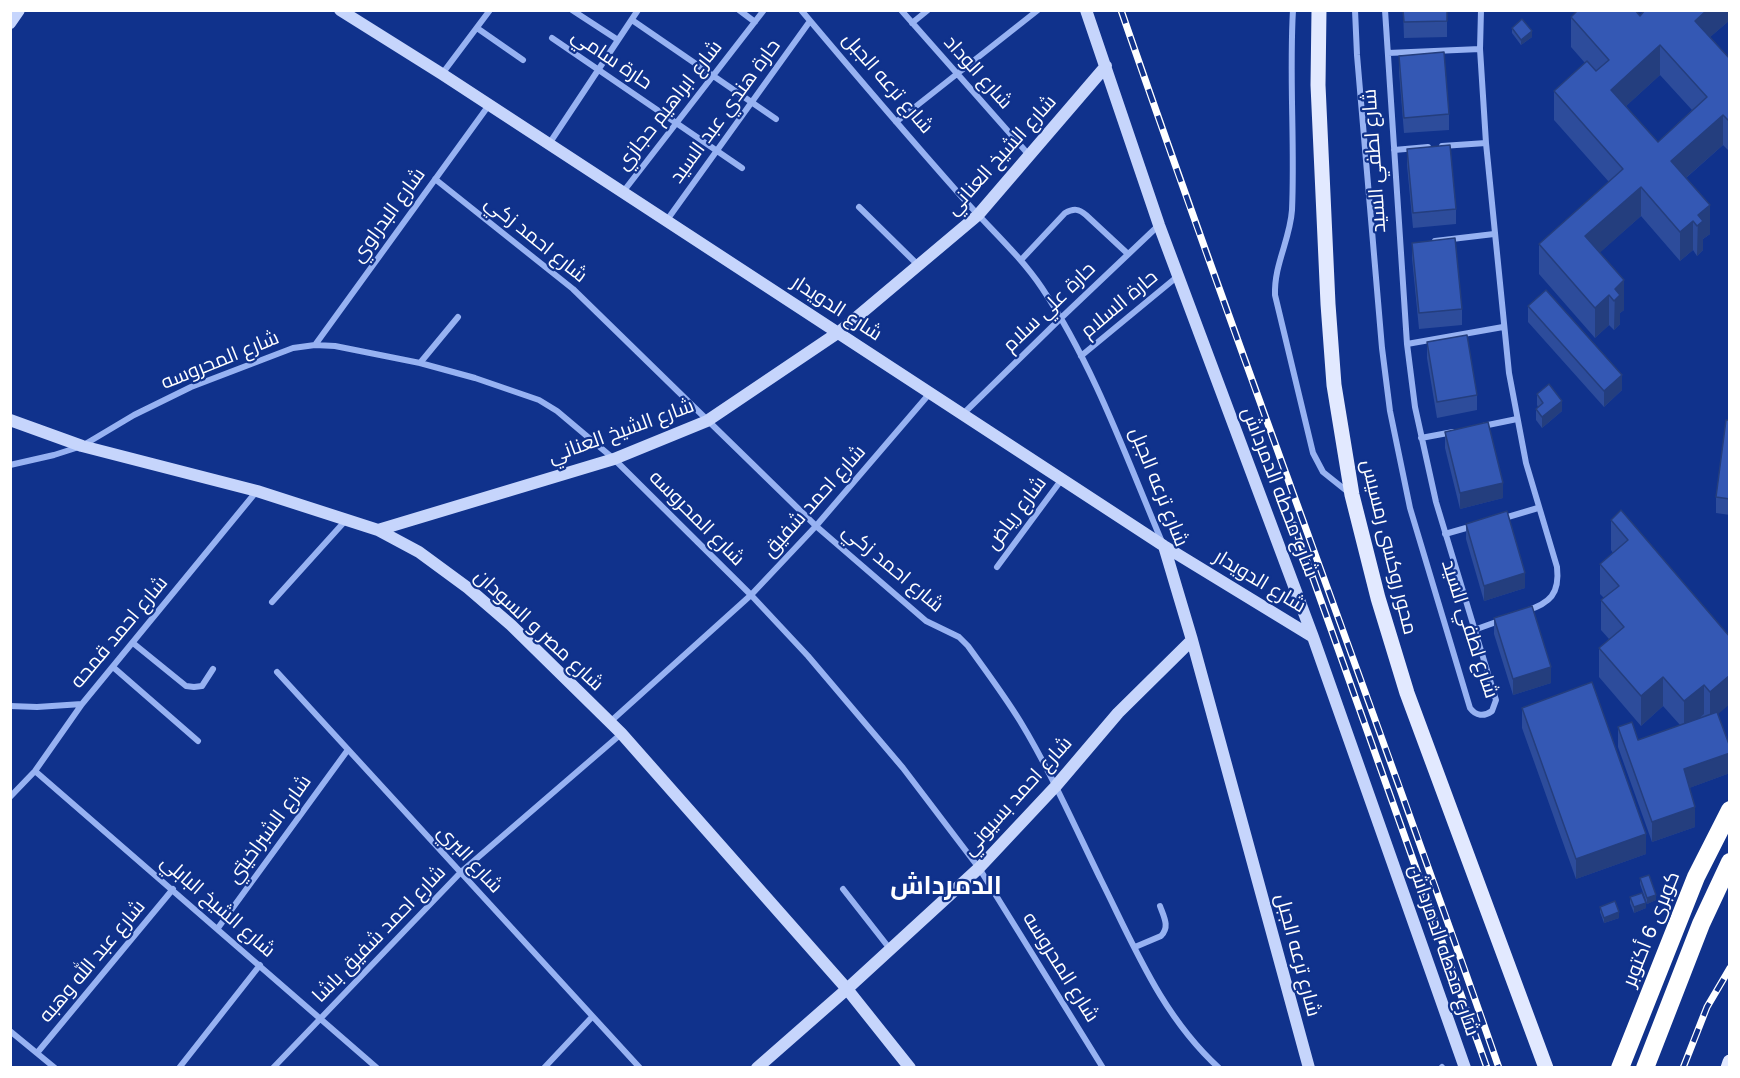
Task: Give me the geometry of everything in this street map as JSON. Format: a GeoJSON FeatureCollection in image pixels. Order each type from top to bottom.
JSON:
{"type":"FeatureCollection","features":[{"type":"Feature","properties":{"kind":"highway","name":"كوبرى 6 أكتوبر"},"geometry":{"type":"LineString","coordinates":[[1620,1068],[1696,877],[1730,810]]}},
{"type":"Feature","properties":{"kind":"highway"},"geometry":{"type":"LineString","coordinates":[[1645,1068],[1701,924],[1730,862]]}},
{"type":"Feature","properties":{"kind":"main road"},"geometry":{"type":"LineString","coordinates":[[10,23],[19,10]]}},
{"type":"Feature","properties":{"kind":"main road","name":"شارع الدويدار"},"geometry":{"type":"LineString","coordinates":[[340,10],[356,14],[489,105],[1164,546],[1313,637]]}},
{"type":"Feature","properties":{"kind":"main road","name":"شارع محطه الدمرداش"},"geometry":{"type":"LineString","coordinates":[[1086,10],[1159,225],[1313,637],[1465,1068]]}},
{"type":"Feature","properties":{"kind":"main road","name":"محور روكسى رمسيس"},"geometry":{"type":"LineString","coordinates":[[1319,10],[1319,96],[1328,304],[1334,385],[1352,495],[1378,598],[1407,693],[1546,1068]]}},
{"type":"Feature","properties":{"kind":"main road","name":"شارع الشيخ العناني"},"geometry":{"type":"LineString","coordinates":[[378,530],[614,459],[707,421],[839,332],[978,215],[1106,66]]}},
{"type":"Feature","properties":{"kind":"main road","name":"شارع مصر و السودان"},"geometry":{"type":"LineString","coordinates":[[10,420],[82,446],[257,491],[378,530],[418,552],[511,625],[621,733],[847,989],[909,1068]]}},
{"type":"Feature","properties":{"kind":"main road","name":"شارع ترعه الجبل"},"geometry":{"type":"LineString","coordinates":[[1164,546],[1192,640],[1309,1068]]}},
{"type":"Feature","properties":{"kind":"main road","name":"شارع احمد بسيوني"},"geometry":{"type":"LineString","coordinates":[[756,1068],[847,989],[979,868],[1055,787],[1118,713],[1192,640]]}},
{"type":"Feature","properties":{"kind":"main road"},"geometry":{"type":"LineString","coordinates":[[1728,1068],[1730,1062]]}},
{"type":"Feature","properties":{"kind":"street"},"geometry":{"type":"LineString","coordinates":[[442,74],[490,10]]}},
{"type":"Feature","properties":{"kind":"street"},"geometry":{"type":"LineString","coordinates":[[572,10],[618,40]]}},
{"type":"Feature","properties":{"kind":"street"},"geometry":{"type":"LineString","coordinates":[[549,144],[638,10]]}},
{"type":"Feature","properties":{"kind":"street"},"geometry":{"type":"LineString","coordinates":[[739,10],[755,22]]}},
{"type":"Feature","properties":{"kind":"street","name":"شارع ابراهيم حجازي"},"geometry":{"type":"LineString","coordinates":[[623,192],[764,10]]}},
{"type":"Feature","properties":{"kind":"street","name":"شارع ترعه الجبل"},"geometry":{"type":"LineString","coordinates":[[801,10],[896,122],[1021,260],[1061,318],[1113,426],[1164,546]]}},
{"type":"Feature","properties":{"kind":"street","name":"شارع الوداد"},"geometry":{"type":"LineString","coordinates":[[901,10],[1030,155]]}},
{"type":"Feature","properties":{"kind":"street"},"geometry":{"type":"LineString","coordinates":[[912,23],[928,10]]}},
{"type":"Feature","properties":{"kind":"street"},"geometry":{"type":"LineString","coordinates":[[896,122],[1038,10]]}},
{"type":"Feature","properties":{"kind":"street"},"geometry":{"type":"LineString","coordinates":[[1293,10],[1292,211],[1287,240],[1276,270],[1275,295],[1313,453],[1323,472],[1331,481],[1352,495]]}},
{"type":"Feature","properties":{"kind":"street","name":"شارع لطفي السيد"},"geometry":{"type":"LineString","coordinates":[[1355,10],[1382,348],[1394,432],[1410,508],[1470,708],[1476,714],[1484,715],[1492,711],[1496,700],[1445,534],[1421,438],[1407,344],[1385,10]]}},
{"type":"Feature","properties":{"kind":"street"},"geometry":{"type":"LineString","coordinates":[[1480,10],[1486,143],[1503,327],[1517,419],[1538,508],[1557,567],[1558,579],[1556,590],[1550,600],[1519,614]]}},
{"type":"Feature","properties":{"kind":"street"},"geometry":{"type":"LineString","coordinates":[[632,20],[776,119]]}},
{"type":"Feature","properties":{"kind":"street","name":"حارة هندي عبد السيد"},"geometry":{"type":"LineString","coordinates":[[667,220],[810,21]]}},
{"type":"Feature","properties":{"kind":"street"},"geometry":{"type":"LineString","coordinates":[[477,28],[523,60]]}},
{"type":"Feature","properties":{"kind":"street","name":"حارة سامي"},"geometry":{"type":"LineString","coordinates":[[552,38],[742,168]]}},
{"type":"Feature","properties":{"kind":"street"},"geometry":{"type":"LineString","coordinates":[[1388,53],[1480,49]]}},
{"type":"Feature","properties":{"kind":"street","name":"شارع البدراوي"},"geometry":{"type":"LineString","coordinates":[[315,345],[489,105]]}},
{"type":"Feature","properties":{"kind":"street"},"geometry":{"type":"LineString","coordinates":[[1394,150],[1486,143]]}},
{"type":"Feature","properties":{"kind":"street","name":"شارع احمد زكي"},"geometry":{"type":"LineString","coordinates":[[435,179],[573,289],[816,526],[926,621],[959,637],[968,646],[1021,722],[1170,1013],[1186,1034],[1220,1068]]}},
{"type":"Feature","properties":{"kind":"street"},"geometry":{"type":"LineString","coordinates":[[859,207],[918,265]]}},
{"type":"Feature","properties":{"kind":"street"},"geometry":{"type":"LineString","coordinates":[[1021,260],[1065,213],[1072,209],[1080,210],[1128,254]]}},
{"type":"Feature","properties":{"kind":"street","name":"حارة علي سلام"},"geometry":{"type":"LineString","coordinates":[[963,414],[1159,225]]}},
{"type":"Feature","properties":{"kind":"street"},"geometry":{"type":"LineString","coordinates":[[1424,242],[1494,234]]}},
{"type":"Feature","properties":{"kind":"street"},"geometry":{"type":"LineString","coordinates":[[1401,244],[1412,243]]}},
{"type":"Feature","properties":{"kind":"street","name":"حارة السلام"},"geometry":{"type":"LineString","coordinates":[[1081,356],[1178,276]]}},
{"type":"Feature","properties":{"kind":"street"},"geometry":{"type":"LineString","coordinates":[[420,363],[458,317]]}},
{"type":"Feature","properties":{"kind":"street"},"geometry":{"type":"LineString","coordinates":[[1407,344],[1503,327]]}},
{"type":"Feature","properties":{"kind":"street","name":"شارع المحروسه"},"geometry":{"type":"LineString","coordinates":[[10,465],[54,456],[82,446],[134,415],[191,387],[293,348],[315,345],[335,346],[420,363],[475,378],[538,400],[557,411],[614,459],[751,595],[808,656],[903,768],[979,868],[1103,1068]]}},
{"type":"Feature","properties":{"kind":"street","name":"شارع احمد شفيق"},"geometry":{"type":"LineString","coordinates":[[610,722],[751,595],[816,526],[930,393]]}},
{"type":"Feature","properties":{"kind":"street"},"geometry":{"type":"LineString","coordinates":[[1474,427],[1517,419]]}},
{"type":"Feature","properties":{"kind":"street"},"geometry":{"type":"LineString","coordinates":[[1421,438],[1464,429]]}},
{"type":"Feature","properties":{"kind":"street","name":"شارع رياض"},"geometry":{"type":"LineString","coordinates":[[997,567],[1062,479]]}},
{"type":"Feature","properties":{"kind":"street","name":"شارع احمد قمحه"},"geometry":{"type":"LineString","coordinates":[[10,796],[36,771],[82,704],[257,491]]}},
{"type":"Feature","properties":{"kind":"street"},"geometry":{"type":"LineString","coordinates":[[1497,520],[1538,508]]}},
{"type":"Feature","properties":{"kind":"street"},"geometry":{"type":"LineString","coordinates":[[272,602],[346,520]]}},
{"type":"Feature","properties":{"kind":"street"},"geometry":{"type":"LineString","coordinates":[[1445,534],[1476,526]]}},
{"type":"Feature","properties":{"kind":"street"},"geometry":{"type":"LineString","coordinates":[[1474,630],[1508,618]]}},
{"type":"Feature","properties":{"kind":"street"},"geometry":{"type":"LineString","coordinates":[[133,643],[186,686],[202,686],[213,669]]}},
{"type":"Feature","properties":{"kind":"street"},"geometry":{"type":"LineString","coordinates":[[113,667],[198,741]]}},
{"type":"Feature","properties":{"kind":"street","name":"شارع البري"},"geometry":{"type":"LineString","coordinates":[[277,672],[640,1068]]}},
{"type":"Feature","properties":{"kind":"street"},"geometry":{"type":"LineString","coordinates":[[10,706],[82,704]]}},
{"type":"Feature","properties":{"kind":"street","name":"شارع احمد شفيق باشا"},"geometry":{"type":"LineString","coordinates":[[273,1068],[461,872],[621,733]]}},
{"type":"Feature","properties":{"kind":"street","name":"شارع الشبراخيتي"},"geometry":{"type":"LineString","coordinates":[[218,928],[347,751]]}},
{"type":"Feature","properties":{"kind":"street","name":"شارع الشيخ البابلي"},"geometry":{"type":"LineString","coordinates":[[36,771],[377,1068]]}},
{"type":"Feature","properties":{"kind":"street","name":"شارع عبد الله وهبه"},"geometry":{"type":"LineString","coordinates":[[37,1053],[172,889]]}},
{"type":"Feature","properties":{"kind":"street"},"geometry":{"type":"LineString","coordinates":[[843,889],[890,949]]}},
{"type":"Feature","properties":{"kind":"street"},"geometry":{"type":"LineString","coordinates":[[1135,947],[1164,933],[1166,923],[1160,906]]}},
{"type":"Feature","properties":{"kind":"street"},"geometry":{"type":"LineString","coordinates":[[179,1068],[260,965]]}},
{"type":"Feature","properties":{"kind":"street"},"geometry":{"type":"LineString","coordinates":[[544,1068],[592,1017]]}},
{"type":"Feature","properties":{"kind":"street"},"geometry":{"type":"LineString","coordinates":[[10,1031],[55,1068]]}},
{"type":"Feature","properties":{"kind":"building"},"geometry":{"type":"Polygon","coordinates":[[[1403,10],[1447,10],[1447,21],[1404,22],[1403,10]]]}},
{"type":"Feature","properties":{"kind":"building"},"geometry":{"type":"Polygon","coordinates":[[[1578,10],[1635,10],[1640,16],[1645,10],[1707,10],[1695,21],[1730,59],[1730,122],[1723,115],[1671,161],[1710,205],[1698,215],[1703,221],[1697,226],[1693,221],[1680,232],[1641,187],[1585,236],[1624,280],[1615,289],[1620,295],[1614,301],[1609,295],[1595,308],[1539,244],[1623,169],[1554,91],[1587,61],[1596,71],[1609,60],[1571,17],[1578,10]],[[1660,45],[1611,90],[1658,142],[1707,97],[1660,45]]]}},
{"type":"Feature","properties":{"kind":"building"},"geometry":{"type":"Polygon","coordinates":[[[1522,19],[1532,31],[1521,40],[1512,28],[1522,19]]]}},
{"type":"Feature","properties":{"kind":"building"},"geometry":{"type":"Polygon","coordinates":[[[1444,52],[1449,114],[1404,118],[1399,56],[1444,52]]]}},
{"type":"Feature","properties":{"kind":"building"},"geometry":{"type":"Polygon","coordinates":[[[1450,145],[1456,209],[1413,213],[1407,149],[1450,145]]]}},
{"type":"Feature","properties":{"kind":"building"},"geometry":{"type":"Polygon","coordinates":[[[1455,238],[1462,309],[1419,313],[1412,243],[1455,238]]]}},
{"type":"Feature","properties":{"kind":"building"},"geometry":{"type":"Polygon","coordinates":[[[1546,290],[1622,375],[1604,391],[1528,306],[1546,290]]]}},
{"type":"Feature","properties":{"kind":"building"},"geometry":{"type":"Polygon","coordinates":[[[1467,335],[1477,395],[1437,402],[1427,342],[1467,335]]]}},
{"type":"Feature","properties":{"kind":"building"},"geometry":{"type":"Polygon","coordinates":[[[1549,384],[1562,401],[1542,417],[1536,409],[1543,403],[1537,394],[1549,384]]]}},
{"type":"Feature","properties":{"kind":"building"},"geometry":{"type":"Polygon","coordinates":[[[1726,420],[1730,420],[1730,499],[1716,497],[1726,420]]]}},
{"type":"Feature","properties":{"kind":"building"},"geometry":{"type":"Polygon","coordinates":[[[1488,422],[1503,483],[1460,493],[1445,432],[1488,422]]]}},
{"type":"Feature","properties":{"kind":"building"},"geometry":{"type":"Polygon","coordinates":[[[1621,510],[1730,637],[1730,675],[1710,692],[1704,685],[1684,701],[1663,677],[1641,696],[1599,648],[1624,627],[1601,600],[1619,586],[1600,564],[1628,540],[1611,520],[1621,510]]]}},
{"type":"Feature","properties":{"kind":"building"},"geometry":{"type":"Polygon","coordinates":[[[1507,511],[1525,573],[1484,586],[1466,524],[1507,511]]]}},
{"type":"Feature","properties":{"kind":"building"},"geometry":{"type":"Polygon","coordinates":[[[1532,606],[1551,667],[1513,679],[1494,618],[1532,606]]]}},
{"type":"Feature","properties":{"kind":"building"},"geometry":{"type":"Polygon","coordinates":[[[1592,682],[1646,834],[1576,859],[1522,708],[1592,682]]]}},
{"type":"Feature","properties":{"kind":"building"},"geometry":{"type":"Polygon","coordinates":[[[1717,712],[1730,747],[1730,753],[1684,769],[1695,807],[1652,822],[1618,727],[1632,722],[1638,740],[1717,712]]]}},
{"type":"Feature","properties":{"kind":"building"},"geometry":{"type":"Polygon","coordinates":[[[1649,875],[1656,895],[1647,898],[1640,878],[1649,875]]]}},
{"type":"Feature","properties":{"kind":"building"},"geometry":{"type":"Polygon","coordinates":[[[1642,893],[1646,903],[1634,907],[1630,897],[1642,893]]]}},
{"type":"Feature","properties":{"kind":"building"},"geometry":{"type":"Polygon","coordinates":[[[1615,901],[1619,912],[1604,918],[1600,907],[1615,901]]]}},
{"type":"Feature","properties":{"kind":"railway"},"geometry":{"type":"LineString","coordinates":[[1121,10],[1499,1068]]}},
{"type":"Feature","properties":{"kind":"railway"},"geometry":{"type":"LineString","coordinates":[[1294,525],[1487,1068]]}},
{"type":"Feature","properties":{"kind":"railway"},"geometry":{"type":"LineString","coordinates":[[1683,1068],[1707,1007],[1730,968]]}},
{"type":"Feature","properties":{"kind":"district","name":"الدمرداش"},"geometry":{"type":"Point","coordinates":[946,886]}}]}
